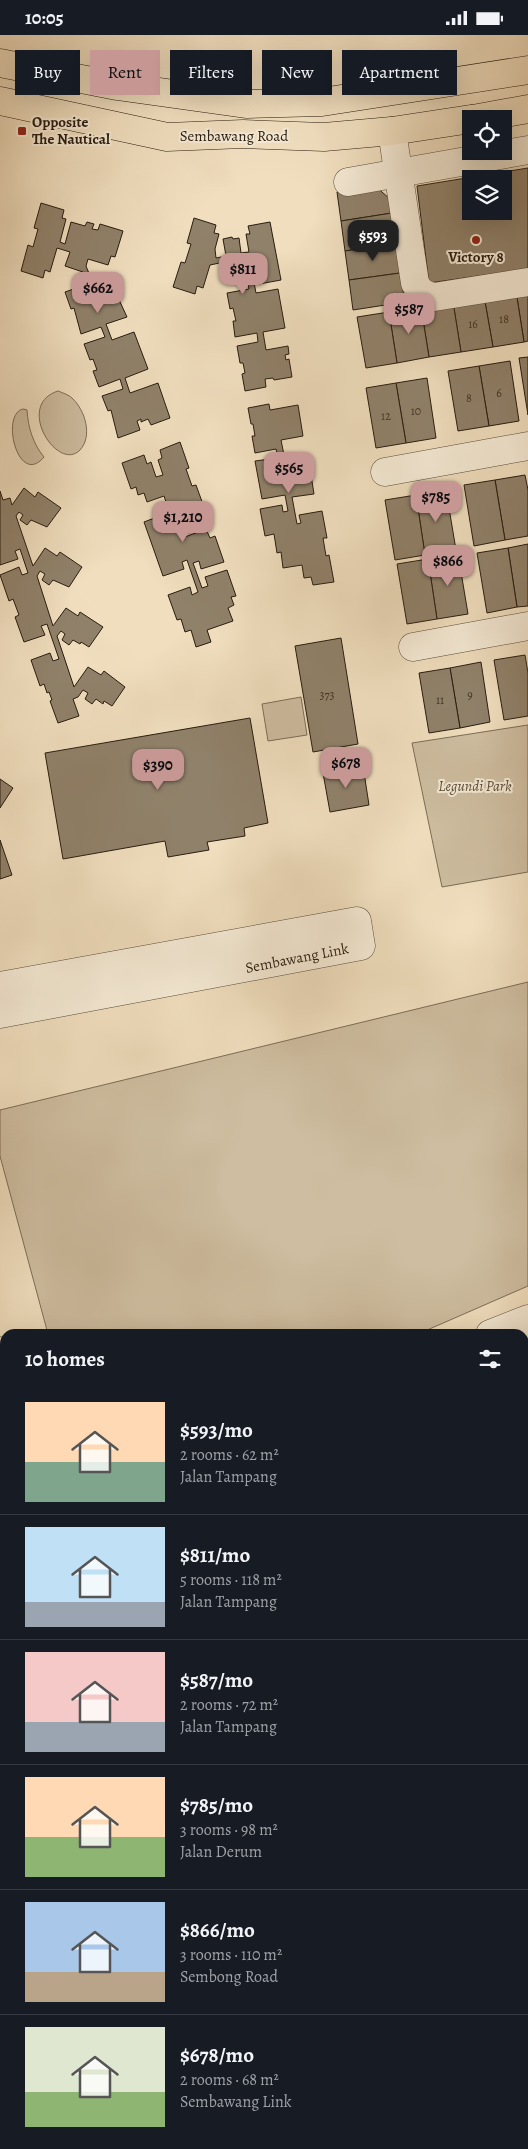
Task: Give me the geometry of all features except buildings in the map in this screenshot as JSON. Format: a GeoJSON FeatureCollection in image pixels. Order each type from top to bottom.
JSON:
{"type":"FeatureCollection","features":[{"type":"Feature","properties":{"kind":"main road"},"geometry":{"type":"LineString","coordinates":[[0,63],[117,86],[246,104],[322,102],[528,70]]}},
{"type":"Feature","properties":{"kind":"main road","name":"Sembawang Road"},"geometry":{"type":"LineString","coordinates":[[0,101],[167,137],[243,134],[324,137],[392,131],[462,120]]}},
{"type":"Feature","properties":{"kind":"main road"},"geometry":{"type":"LineString","coordinates":[[285,103],[286,116],[290,125],[296,130],[324,137]]}},
{"type":"Feature","properties":{"kind":"main road","name":"Sembawang Road"},"geometry":{"type":"LineString","coordinates":[[512,112],[528,109]]}},
{"type":"Feature","properties":{"kind":"street"},"geometry":{"type":"LineString","coordinates":[[392,131],[415,283],[419,291],[426,296],[434,297],[528,282]]}},
{"type":"Feature","properties":{"kind":"street"},"geometry":{"type":"LineString","coordinates":[[348,182],[528,150]]}},
{"type":"Feature","properties":{"kind":"street"},"geometry":{"type":"LineString","coordinates":[[386,472],[528,446]]}},
{"type":"Feature","properties":{"kind":"street"},"geometry":{"type":"LineString","coordinates":[[414,647],[528,626]]}},
{"type":"Feature","properties":{"kind":"street","name":"Sembawang Link"},"geometry":{"type":"LineString","coordinates":[[0,986],[357,921],[361,946],[0,1014]]}},
{"type":"Feature","properties":{"kind":"street"},"geometry":{"type":"LineString","coordinates":[[503,1329],[528,1319]]}},
{"type":"Feature","properties":{"kind":"green space"},"geometry":{"type":"Polygon","coordinates":[[[58,391],[69,396],[77,403],[86,423],[87,431],[84,444],[80,450],[71,455],[61,452],[52,445],[44,434],[40,422],[40,409],[45,398],[58,391]]]}},
{"type":"Feature","properties":{"kind":"green space"},"geometry":{"type":"Polygon","coordinates":[[[23,409],[27,410],[32,435],[44,457],[35,464],[27,463],[20,457],[15,446],[13,423],[16,414],[23,409]]]}},
{"type":"Feature","properties":{"kind":"green space"},"geometry":{"type":"Polygon","coordinates":[[[301,697],[307,735],[268,741],[262,704],[301,697]]]}},
{"type":"Feature","properties":{"kind":"green space","name":"Legundi Park"},"geometry":{"type":"Polygon","coordinates":[[[528,725],[528,872],[442,887],[412,743],[528,725]]]}},
{"type":"Feature","properties":{"kind":"green space"},"geometry":{"type":"Polygon","coordinates":[[[528,982],[528,1286],[429,1329],[47,1329],[0,1156],[0,1110],[528,982]]]}},
{"type":"Feature","properties":{"kind":"place","name":"Opposite The Nautical"},"geometry":{"type":"Point","coordinates":[22,131]}},
{"type":"Feature","properties":{"kind":"place","name":"Victory 8"},"geometry":{"type":"Point","coordinates":[476,240]}}]}
